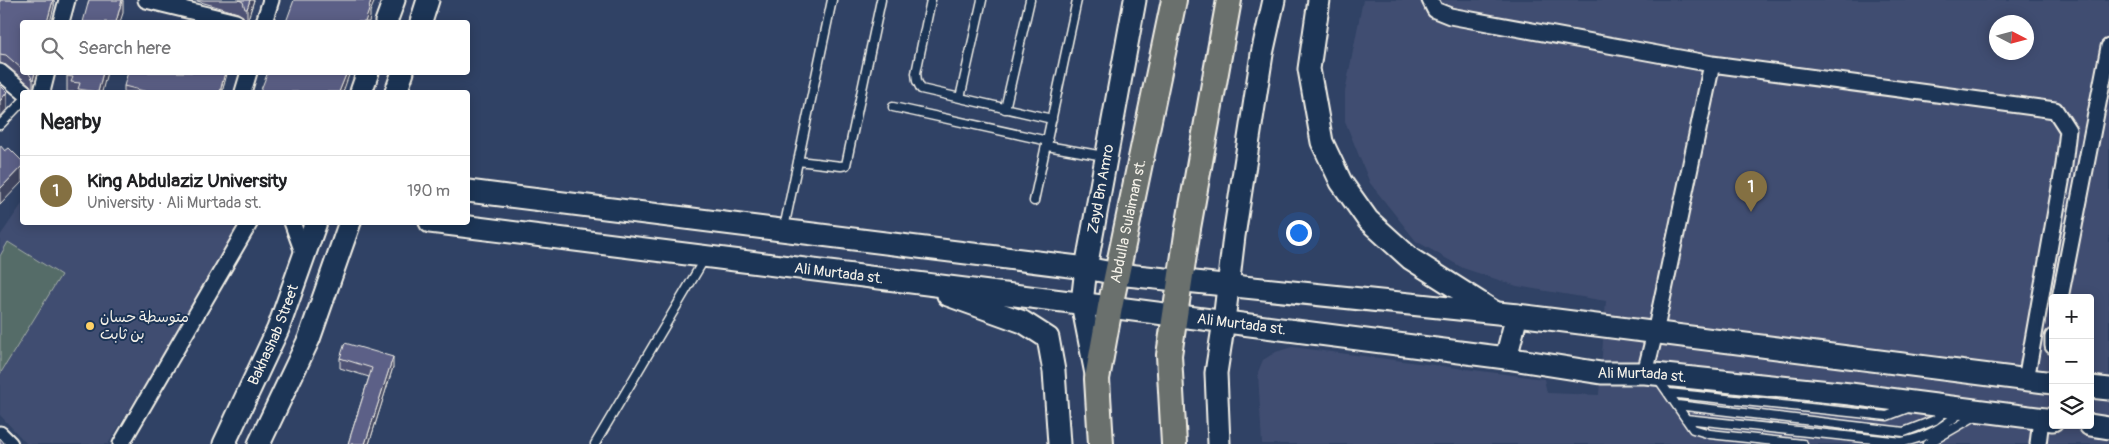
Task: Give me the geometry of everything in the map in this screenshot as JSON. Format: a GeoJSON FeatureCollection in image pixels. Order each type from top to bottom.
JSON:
{"type":"FeatureCollection","features":[{"type":"Feature","properties":{"kind":"main road"},"geometry":{"type":"LineString","coordinates":[[387,20],[394,0]]}},
{"type":"Feature","properties":{"kind":"main road"},"geometry":{"type":"LineString","coordinates":[[421,20],[428,0]]}},
{"type":"Feature","properties":{"kind":"main road","name":"Zayd Bn Amro"},"geometry":{"type":"LineString","coordinates":[[1098,379],[1082,303],[1086,268],[1135,0]]}},
{"type":"Feature","properties":{"kind":"main road","name":"Abdulla Sulaiman st."},"geometry":{"type":"LineString","coordinates":[[1101,444],[1098,379],[1110,307],[1174,0]]}},
{"type":"Feature","properties":{"kind":"main road"},"geometry":{"type":"LineString","coordinates":[[1174,444],[1169,354],[1180,280],[1229,0]]}},
{"type":"Feature","properties":{"kind":"main road"},"geometry":{"type":"LineString","coordinates":[[1219,444],[1216,373],[1262,54],[1274,0]]}},
{"type":"Feature","properties":{"kind":"main road"},"geometry":{"type":"LineString","coordinates":[[1319,0],[1309,69],[1322,142],[1341,182],[1368,220],[1411,259],[1507,314]]}},
{"type":"Feature","properties":{"kind":"main road"},"geometry":{"type":"LineString","coordinates":[[362,90],[367,75]]}},
{"type":"Feature","properties":{"kind":"main road"},"geometry":{"type":"LineString","coordinates":[[397,90],[402,75]]}},
{"type":"Feature","properties":{"kind":"main road"},"geometry":{"type":"LineString","coordinates":[[470,191],[1086,268],[1117,274],[1507,314],[2049,382]]}},
{"type":"Feature","properties":{"kind":"main road","name":"Bakhashab Street"},"geometry":{"type":"LineString","coordinates":[[224,444],[278,329],[315,225]]}},
{"type":"Feature","properties":{"kind":"main road"},"geometry":{"type":"LineString","coordinates":[[259,444],[309,339],[349,225]]}},
{"type":"Feature","properties":{"kind":"main road","name":"Ali Murtada st."},"geometry":{"type":"LineString","coordinates":[[454,225],[1224,321],[1506,358],[1600,373],[1650,373],[1918,403],[2047,420]]}},
{"type":"Feature","properties":{"kind":"main road"},"geometry":{"type":"LineString","coordinates":[[912,282],[1023,322],[1048,338],[1054,371],[1059,444]]}},
{"type":"Feature","properties":{"kind":"main road"},"geometry":{"type":"LineString","coordinates":[[1506,358],[1507,314]]}},
{"type":"Feature","properties":{"kind":"main road"},"geometry":{"type":"LineString","coordinates":[[2094,388],[2109,390]]}},
{"type":"Feature","properties":{"kind":"main road"},"geometry":{"type":"LineString","coordinates":[[2094,426],[2109,428]]}},
{"type":"Feature","properties":{"kind":"street"},"geometry":{"type":"LineString","coordinates":[[62,20],[67,0]]}},
{"type":"Feature","properties":{"kind":"street"},"geometry":{"type":"LineString","coordinates":[[146,0],[228,20]]}},
{"type":"Feature","properties":{"kind":"street"},"geometry":{"type":"LineString","coordinates":[[265,20],[271,0]]}},
{"type":"Feature","properties":{"kind":"street"},"geometry":{"type":"LineString","coordinates":[[1430,0],[1435,10],[1450,16],[1712,64],[2055,110],[2068,130],[2064,165],[2026,380]]}},
{"type":"Feature","properties":{"kind":"street"},"geometry":{"type":"LineString","coordinates":[[2061,294],[2109,48]]}},
{"type":"Feature","properties":{"kind":"street"},"geometry":{"type":"LineString","coordinates":[[1650,373],[1655,333],[1712,64]]}},
{"type":"Feature","properties":{"kind":"street"},"geometry":{"type":"LineString","coordinates":[[0,72],[22,90]]}},
{"type":"Feature","properties":{"kind":"street"},"geometry":{"type":"LineString","coordinates":[[42,90],[46,75]]}},
{"type":"Feature","properties":{"kind":"street"},"geometry":{"type":"LineString","coordinates":[[244,90],[248,75]]}},
{"type":"Feature","properties":{"kind":"street"},"geometry":{"type":"LineString","coordinates":[[121,444],[248,225]]}},
{"type":"Feature","properties":{"kind":"street"},"geometry":{"type":"LineString","coordinates":[[293,225],[304,256]]}},
{"type":"Feature","properties":{"kind":"street"},"geometry":{"type":"LineString","coordinates":[[2038,444],[2047,420]]}},
{"type":"Feature","properties":{"kind":"street"},"geometry":{"type":"LineString","coordinates":[[0,434],[10,444]]}},
{"type":"Feature","properties":{"kind":"lane"},"geometry":{"type":"LineString","coordinates":[[784,231],[832,0]]}},
{"type":"Feature","properties":{"kind":"lane"},"geometry":{"type":"LineString","coordinates":[[798,160],[841,166],[846,165],[881,0]]}},
{"type":"Feature","properties":{"kind":"lane"},"geometry":{"type":"LineString","coordinates":[[931,0],[916,73],[916,81],[921,88],[1052,119]]}},
{"type":"Feature","properties":{"kind":"lane"},"geometry":{"type":"LineString","coordinates":[[960,98],[982,0]]}},
{"type":"Feature","properties":{"kind":"lane"},"geometry":{"type":"LineString","coordinates":[[1006,109],[1030,0]]}},
{"type":"Feature","properties":{"kind":"lane"},"geometry":{"type":"LineString","coordinates":[[1034,201],[1077,0]]}},
{"type":"Feature","properties":{"kind":"lane"},"geometry":{"type":"LineString","coordinates":[[0,125],[20,104]]}},
{"type":"Feature","properties":{"kind":"lane"},"geometry":{"type":"LineString","coordinates":[[893,107],[1106,156]]}},
{"type":"Feature","properties":{"kind":"lane"},"geometry":{"type":"LineString","coordinates":[[595,444],[706,257]]}},
{"type":"Feature","properties":{"kind":"lane"},"geometry":{"type":"LineString","coordinates":[[1650,373],[1668,393],[1693,428],[1710,434],[1803,444]]}},
{"type":"Feature","properties":{"kind":"lane"},"geometry":{"type":"LineString","coordinates":[[1668,393],[1887,416],[1918,403]]}},
{"type":"Feature","properties":{"kind":"lane"},"geometry":{"type":"LineString","coordinates":[[1677,405],[1904,432],[1967,409]]}},
{"type":"Feature","properties":{"kind":"lane"},"geometry":{"type":"LineString","coordinates":[[1686,419],[1902,442],[1921,438],[1937,430],[1967,409]]}},
{"type":"Feature","properties":{"kind":"lane"},"geometry":{"type":"LineString","coordinates":[[1927,444],[1967,409]]}},
{"type":"Feature","properties":{"kind":"shaded area"},"geometry":{"type":"Polygon","coordinates":[[[1363,0],[2109,0],[2109,444],[1262,444],[1258,372],[1263,360],[1276,352],[1292,347],[1544,379],[1547,393],[1599,395],[1606,301],[1517,286],[1463,268],[1416,241],[1370,183],[1345,121],[1345,92],[1363,0]]]}},
{"type":"Feature","properties":{"kind":"shaded area","name":"متوسطة حسان بن ثابت"},"geometry":{"type":"Polygon","coordinates":[[[20,207],[20,225],[233,225],[237,234],[108,444],[27,444],[0,415],[0,236],[20,207]]]}},
{"type":"Feature","properties":{"kind":"green space"},"geometry":{"type":"Polygon","coordinates":[[[8,242],[61,275],[0,374],[0,256],[8,242]]]}},
{"type":"Feature","properties":{"kind":"building"},"geometry":{"type":"Polygon","coordinates":[[[0,0],[53,0],[48,20],[20,20],[20,67],[6,55],[0,54],[0,0]]]}},
{"type":"Feature","properties":{"kind":"building"},"geometry":{"type":"Polygon","coordinates":[[[89,0],[122,0],[117,20],[84,20],[89,0]]]}},
{"type":"Feature","properties":{"kind":"building"},"geometry":{"type":"Polygon","coordinates":[[[239,0],[250,0],[247,9],[245,9],[243,2],[239,0]]]}},
{"type":"Feature","properties":{"kind":"building"},"geometry":{"type":"Polygon","coordinates":[[[294,0],[371,0],[366,20],[287,20],[294,0]]]}},
{"type":"Feature","properties":{"kind":"building"},"geometry":{"type":"Polygon","coordinates":[[[102,75],[98,90],[78,89],[80,83],[71,82],[73,77],[67,76],[102,75]]]}},
{"type":"Feature","properties":{"kind":"building"},"geometry":{"type":"Polygon","coordinates":[[[127,75],[224,75],[220,90],[140,90],[124,86],[127,75]]]}},
{"type":"Feature","properties":{"kind":"building"},"geometry":{"type":"Polygon","coordinates":[[[267,75],[346,75],[340,90],[261,90],[267,75]]]}},
{"type":"Feature","properties":{"kind":"building"},"geometry":{"type":"Polygon","coordinates":[[[0,85],[7,92],[0,101],[0,85]]]}},
{"type":"Feature","properties":{"kind":"building"},"geometry":{"type":"Polygon","coordinates":[[[0,145],[5,151],[9,148],[20,159],[20,168],[0,189],[0,145]]]}},
{"type":"Feature","properties":{"kind":"building"},"geometry":{"type":"Polygon","coordinates":[[[345,343],[393,357],[365,444],[348,444],[372,368],[340,358],[345,343]]]}},
{"type":"Feature","properties":{"kind":"place","name":"King Abdulaziz University"},"geometry":{"type":"Point","coordinates":[1751,212]}},
{"type":"Feature","properties":{"kind":"place","name":"متوسطة حسان بن ثابت"},"geometry":{"type":"Point","coordinates":[90,326]}}]}
